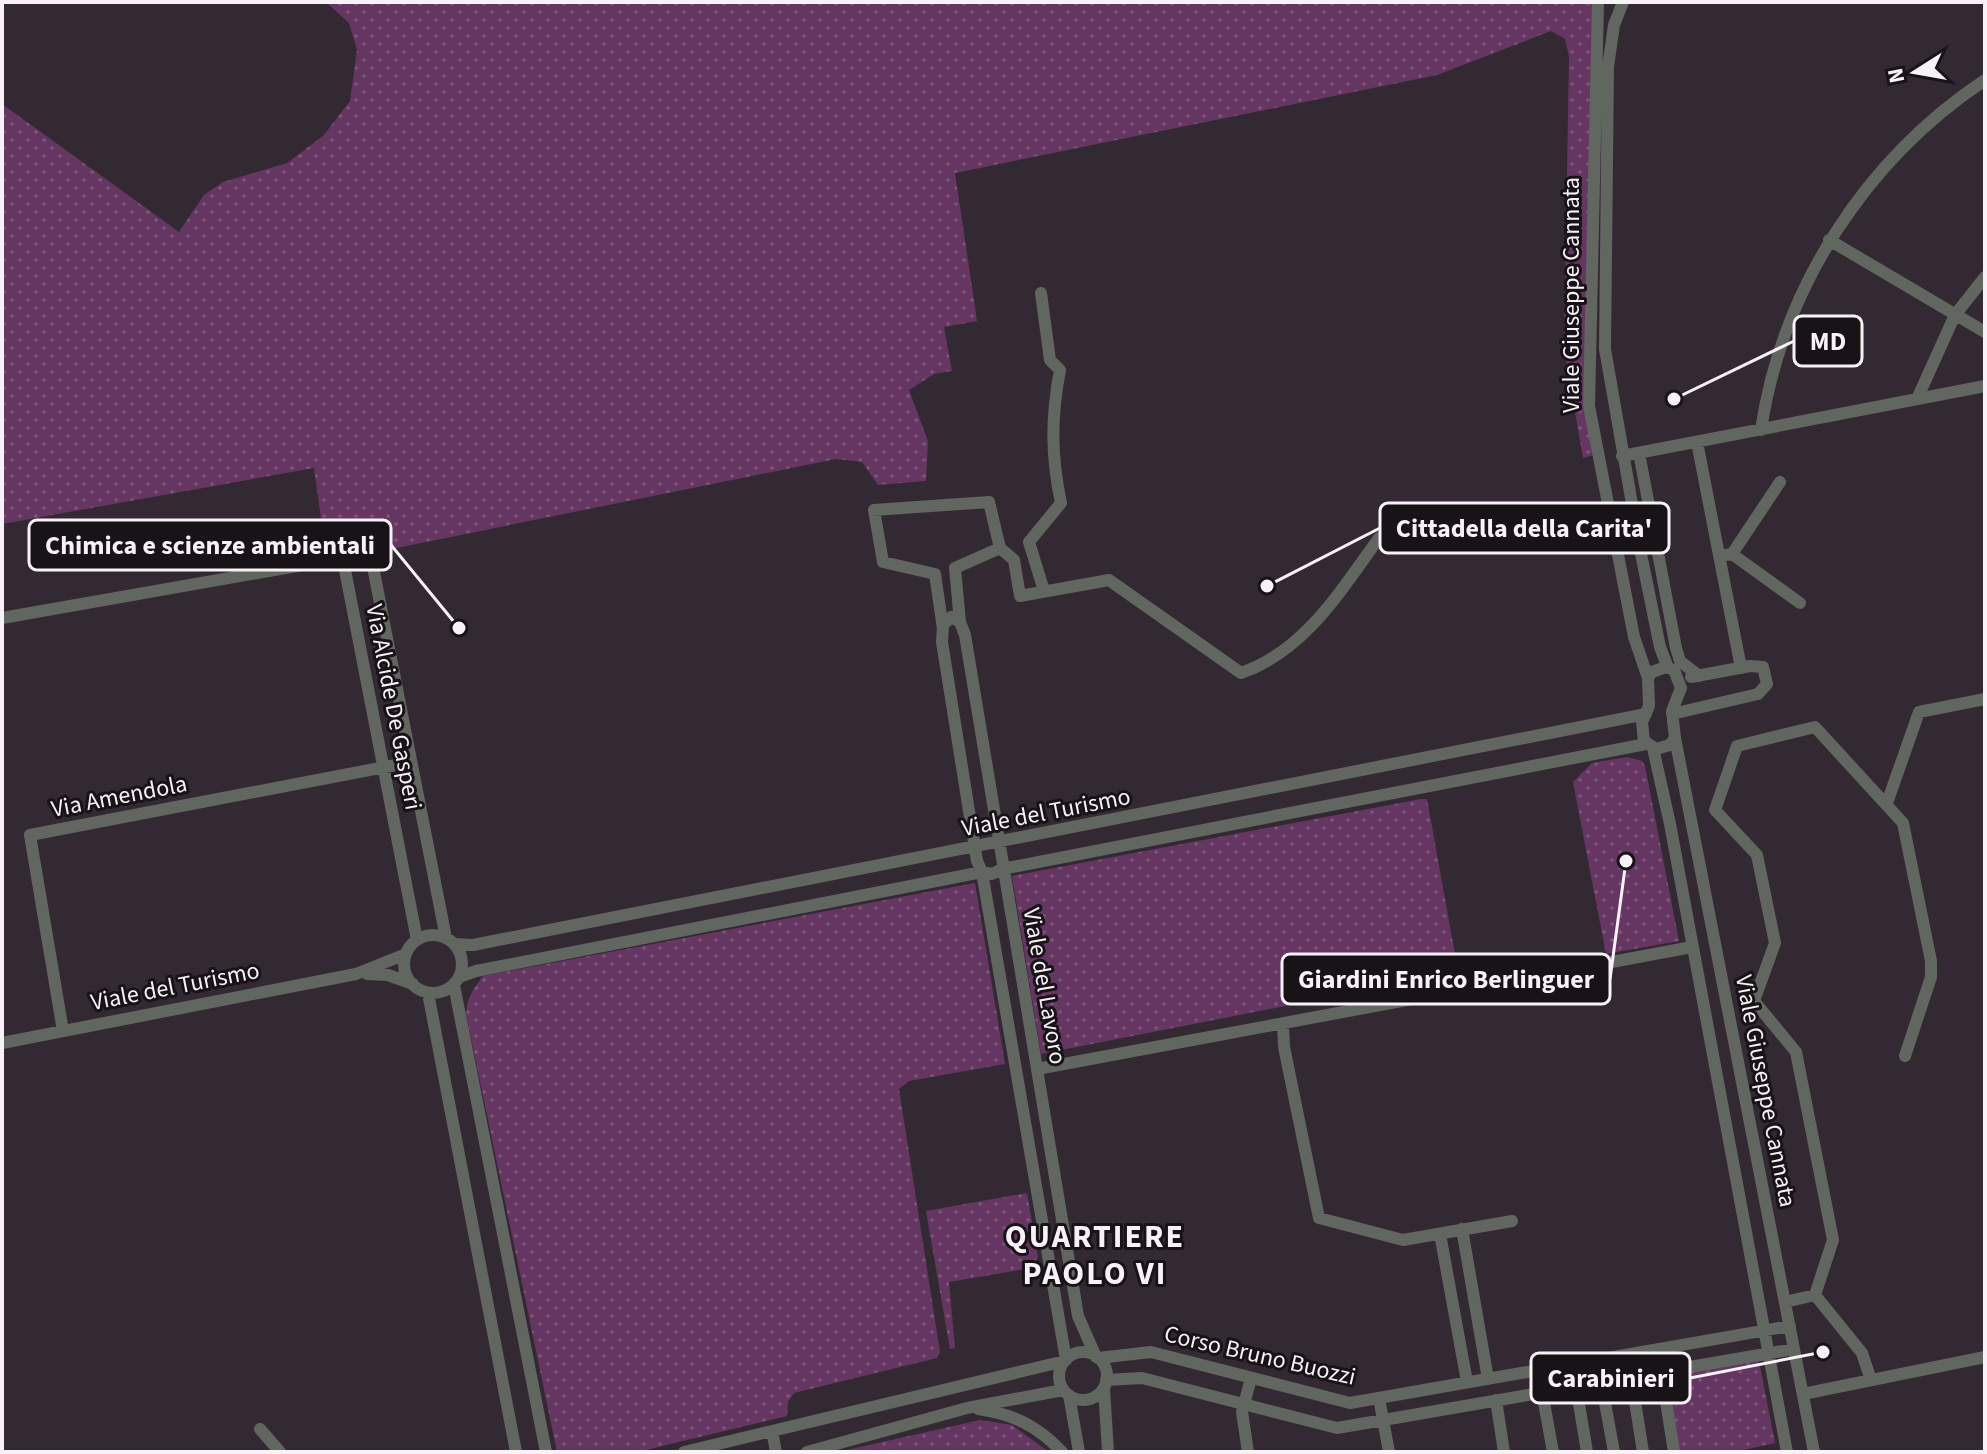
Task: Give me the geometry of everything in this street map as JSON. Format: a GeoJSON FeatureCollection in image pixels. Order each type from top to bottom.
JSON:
{"type":"FeatureCollection","features":[{"type":"Feature","properties":{"kind":"street","name":"Viale Giuseppe Cannata"},"geometry":{"type":"LineString","coordinates":[[1598,2],[1589,406],[1634,637],[1648,678],[1642,732],[1649,746],[1692,947],[1787,1452]]}},
{"type":"Feature","properties":{"kind":"street","name":"Viale Giuseppe Cannata"},"geometry":{"type":"LineString","coordinates":[[1623,2],[1614,25],[1608,67],[1606,357],[1654,621],[1668,668],[1679,679],[1681,688],[1672,714],[1675,738],[1814,1452]]}},
{"type":"Feature","properties":{"kind":"street"},"geometry":{"type":"LineString","coordinates":[[1761,430],[1768,382],[1786,331],[1829,240],[1897,153],[1949,104],[1985,80]]}},
{"type":"Feature","properties":{"kind":"street"},"geometry":{"type":"LineString","coordinates":[[1829,240],[1985,332]]}},
{"type":"Feature","properties":{"kind":"street"},"geometry":{"type":"LineString","coordinates":[[1917,399],[1955,315],[1985,277]]}},
{"type":"Feature","properties":{"kind":"street"},"geometry":{"type":"LineString","coordinates":[[1041,293],[1050,360],[1060,370],[1052,411],[1052,458],[1061,503],[1029,542],[1044,591]]}},
{"type":"Feature","properties":{"kind":"street"},"geometry":{"type":"LineString","coordinates":[[1622,456],[1917,399],[1984,390]]}},
{"type":"Feature","properties":{"kind":"street"},"geometry":{"type":"LineString","coordinates":[[1697,442],[1726,555],[1741,668]]}},
{"type":"Feature","properties":{"kind":"street"},"geometry":{"type":"LineString","coordinates":[[1639,453],[1676,648],[1680,661],[1699,676]]}},
{"type":"Feature","properties":{"kind":"street"},"geometry":{"type":"LineString","coordinates":[[1726,555],[1780,482]]}},
{"type":"Feature","properties":{"kind":"street","name":"Viale del Lavoro"},"geometry":{"type":"LineString","coordinates":[[1065,1360],[982,872],[977,861],[978,848],[935,574],[883,562],[874,510],[989,502],[1000,548],[955,568],[960,622],[997,844],[1003,856],[1002,869],[1078,1316],[1097,1357]]}},
{"type":"Feature","properties":{"kind":"street"},"geometry":{"type":"LineString","coordinates":[[1000,548],[1014,560],[1020,596],[1109,580],[1241,673],[1265,665],[1318,622],[1379,538]]}},
{"type":"Feature","properties":{"kind":"street","name":"Via Alcide De Gasperi"},"geometry":{"type":"LineString","coordinates":[[417,940],[345,570],[348,557],[361,554],[372,562],[450,941]]}},
{"type":"Feature","properties":{"kind":"street"},"geometry":{"type":"LineString","coordinates":[[1726,555],[1800,603]]}},
{"type":"Feature","properties":{"kind":"street"},"geometry":{"type":"LineString","coordinates":[[2,618],[348,557]]}},
{"type":"Feature","properties":{"kind":"street"},"geometry":{"type":"LineString","coordinates":[[943,629],[951,617],[960,622]]}},
{"type":"Feature","properties":{"kind":"street"},"geometry":{"type":"LineString","coordinates":[[1672,714],[1758,694],[1767,684],[1763,667],[1679,679]]}},
{"type":"Feature","properties":{"kind":"street"},"geometry":{"type":"LineString","coordinates":[[1648,678],[1658,669],[1668,668]]}},
{"type":"Feature","properties":{"kind":"street"},"geometry":{"type":"LineString","coordinates":[[1887,803],[1919,712],[1985,699]]}},
{"type":"Feature","properties":{"kind":"street","name":"Viale del Turismo"},"geometry":{"type":"LineString","coordinates":[[450,941],[473,945],[978,848],[987,843],[997,844],[1646,714]]}},
{"type":"Feature","properties":{"kind":"street"},"geometry":{"type":"LineString","coordinates":[[1715,810],[1737,746],[1815,727],[1903,823],[1931,961],[1931,977],[1905,1056]]}},
{"type":"Feature","properties":{"kind":"street"},"geometry":{"type":"LineString","coordinates":[[1649,746],[1664,748],[1675,738]]}},
{"type":"Feature","properties":{"kind":"street"},"geometry":{"type":"LineString","coordinates":[[1495,746],[1500,770]]}},
{"type":"Feature","properties":{"kind":"street","name":"Viale del Turismo"},"geometry":{"type":"LineString","coordinates":[[456,981],[982,872],[992,874],[1002,869],[1500,770],[1649,746]]}},
{"type":"Feature","properties":{"kind":"street","name":"Via Amendola"},"geometry":{"type":"LineString","coordinates":[[63,1031],[30,835],[411,762]]}},
{"type":"Feature","properties":{"kind":"street"},"geometry":{"type":"LineString","coordinates":[[1243,795],[1247,821]]}},
{"type":"Feature","properties":{"kind":"street"},"geometry":{"type":"LineString","coordinates":[[1690,816],[1715,810]]}},
{"type":"Feature","properties":{"kind":"street"},"geometry":{"type":"LineString","coordinates":[[1715,810],[1757,855],[1775,943],[1754,1001]]}},
{"type":"Feature","properties":{"kind":"street"},"geometry":{"type":"LineString","coordinates":[[516,1452],[428,993],[413,984],[405,970],[406,954],[417,940],[431,935],[450,941],[462,960],[456,981],[546,1452]]}},
{"type":"Feature","properties":{"kind":"street"},"geometry":{"type":"LineString","coordinates":[[1037,1069],[1692,947]]}},
{"type":"Feature","properties":{"kind":"street","name":"Viale del Turismo"},"geometry":{"type":"LineString","coordinates":[[2,1043],[356,974],[406,954]]}},
{"type":"Feature","properties":{"kind":"street","name":"Viale del Turismo"},"geometry":{"type":"LineString","coordinates":[[356,974],[388,975],[413,984]]}},
{"type":"Feature","properties":{"kind":"street"},"geometry":{"type":"LineString","coordinates":[[428,993],[456,981]]}},
{"type":"Feature","properties":{"kind":"street"},"geometry":{"type":"LineString","coordinates":[[1727,1007],[1754,1001]]}},
{"type":"Feature","properties":{"kind":"street"},"geometry":{"type":"LineString","coordinates":[[1754,1001],[1796,1052],[1833,1240],[1815,1295]]}},
{"type":"Feature","properties":{"kind":"street"},"geometry":{"type":"LineString","coordinates":[[1283,1023],[1284,1047],[1319,1218],[1403,1240],[1512,1221]]}},
{"type":"Feature","properties":{"kind":"street"},"geometry":{"type":"LineString","coordinates":[[1462,1229],[1488,1379]]}},
{"type":"Feature","properties":{"kind":"street"},"geometry":{"type":"LineString","coordinates":[[1440,1234],[1467,1382]]}},
{"type":"Feature","properties":{"kind":"street"},"geometry":{"type":"LineString","coordinates":[[1785,1302],[1815,1295]]}},
{"type":"Feature","properties":{"kind":"street"},"geometry":{"type":"LineString","coordinates":[[1815,1295],[1862,1353],[1871,1380]]}},
{"type":"Feature","properties":{"kind":"street","name":"Corso Bruno Buozzi"},"geometry":{"type":"LineString","coordinates":[[1097,1357],[1151,1352],[1350,1403],[1790,1326]]}},
{"type":"Feature","properties":{"kind":"street","name":"Corso Bruno Buozzi"},"geometry":{"type":"LineString","coordinates":[[1105,1384],[1142,1378],[1337,1428],[1794,1349]]}},
{"type":"Feature","properties":{"kind":"street"},"geometry":{"type":"LineString","coordinates":[[684,1452],[1065,1360],[1081,1353],[1097,1357],[1105,1384],[1108,1452]]}},
{"type":"Feature","properties":{"kind":"street"},"geometry":{"type":"LineString","coordinates":[[1803,1394],[1985,1357]]}},
{"type":"Feature","properties":{"kind":"street"},"geometry":{"type":"LineString","coordinates":[[1597,1359],[1614,1452]]}},
{"type":"Feature","properties":{"kind":"street"},"geometry":{"type":"LineString","coordinates":[[1065,1360],[1059,1375],[1066,1392],[1079,1452]]}},
{"type":"Feature","properties":{"kind":"street"},"geometry":{"type":"LineString","coordinates":[[1538,1370],[1553,1452]]}},
{"type":"Feature","properties":{"kind":"street"},"geometry":{"type":"LineString","coordinates":[[1661,1370],[1674,1452]]}},
{"type":"Feature","properties":{"kind":"street"},"geometry":{"type":"LineString","coordinates":[[1631,1376],[1643,1452]]}},
{"type":"Feature","properties":{"kind":"street"},"geometry":{"type":"LineString","coordinates":[[1248,1452],[1243,1404],[1251,1378]]}},
{"type":"Feature","properties":{"kind":"street"},"geometry":{"type":"LineString","coordinates":[[807,1452],[967,1408],[1066,1392],[1084,1400],[1105,1384]]}},
{"type":"Feature","properties":{"kind":"street"},"geometry":{"type":"LineString","coordinates":[[1576,1386],[1587,1452]]}},
{"type":"Feature","properties":{"kind":"street"},"geometry":{"type":"LineString","coordinates":[[1379,1398],[1389,1452]]}},
{"type":"Feature","properties":{"kind":"street"},"geometry":{"type":"LineString","coordinates":[[1496,1400],[1504,1452]]}},
{"type":"Feature","properties":{"kind":"street"},"geometry":{"type":"LineString","coordinates":[[967,1408],[1017,1419],[1047,1436],[1062,1452]]}},
{"type":"Feature","properties":{"kind":"street"},"geometry":{"type":"LineString","coordinates":[[819,1420],[825,1447]]}},
{"type":"Feature","properties":{"kind":"street"},"geometry":{"type":"LineString","coordinates":[[260,1429],[280,1452]]}},
{"type":"Feature","properties":{"kind":"street"},"geometry":{"type":"LineString","coordinates":[[772,1431],[776,1452]]}},
{"type":"Feature","properties":{"kind":"shaded area"},"geometry":{"type":"Polygon","coordinates":[[[326,2],[1592,2],[1594,455],[1583,458],[1564,348],[1569,57],[1565,39],[1551,31],[1437,75],[955,173],[977,321],[944,327],[952,371],[934,374],[909,390],[928,441],[926,481],[878,485],[862,462],[836,459],[327,562],[314,468],[2,524],[2,104],[179,232],[204,195],[223,182],[287,163],[323,136],[350,101],[357,50],[349,23],[326,2]]]}},
{"type":"Feature","properties":{"kind":"shaded area"},"geometry":{"type":"Polygon","coordinates":[[[1627,757],[1642,761],[1645,766],[1679,941],[1606,954],[1573,782],[1592,763],[1627,757]]]}},
{"type":"Feature","properties":{"kind":"shaded area"},"geometry":{"type":"Polygon","coordinates":[[[1427,799],[1455,954],[1454,970],[1448,974],[1041,1054],[1012,876],[1427,799]]]}},
{"type":"Feature","properties":{"kind":"shaded area"},"geometry":{"type":"Polygon","coordinates":[[[975,883],[1005,1064],[909,1081],[899,1089],[940,1352],[937,1358],[794,1393],[788,1402],[787,1416],[637,1452],[557,1452],[466,1014],[469,998],[479,981],[483,976],[975,883]]]}},
{"type":"Feature","properties":{"kind":"shaded area"},"geometry":{"type":"Polygon","coordinates":[[[1027,1193],[1038,1257],[1031,1268],[949,1282],[955,1348],[950,1349],[926,1211],[1027,1193]]]}},
{"type":"Feature","properties":{"kind":"shaded area"},"geometry":{"type":"Polygon","coordinates":[[[1759,1361],[1775,1443],[1734,1452],[1676,1452],[1665,1376],[1759,1361]]]}},
{"type":"Feature","properties":{"kind":"shaded area"},"geometry":{"type":"Polygon","coordinates":[[[980,1420],[1012,1425],[1049,1452],[838,1452],[980,1420]]]}},
{"type":"Feature","properties":{"kind":"place","name":"MD"},"geometry":{"type":"Point","coordinates":[1674,399]}},
{"type":"Feature","properties":{"kind":"place","name":"Cittadella della Carita'"},"geometry":{"type":"Point","coordinates":[1267,586]}},
{"type":"Feature","properties":{"kind":"place","name":"Chimica e scienze ambientali"},"geometry":{"type":"Point","coordinates":[459,628]}},
{"type":"Feature","properties":{"kind":"place","name":"Giardini Enrico Berlinguer"},"geometry":{"type":"Point","coordinates":[1626,861]}},
{"type":"Feature","properties":{"kind":"place","name":"Carabinieri"},"geometry":{"type":"Point","coordinates":[1823,1352]}},
{"type":"Feature","properties":{"kind":"district","name":"QUARTIERE PAOLO VI"},"geometry":{"type":"Point","coordinates":[1095,1254]}}]}
